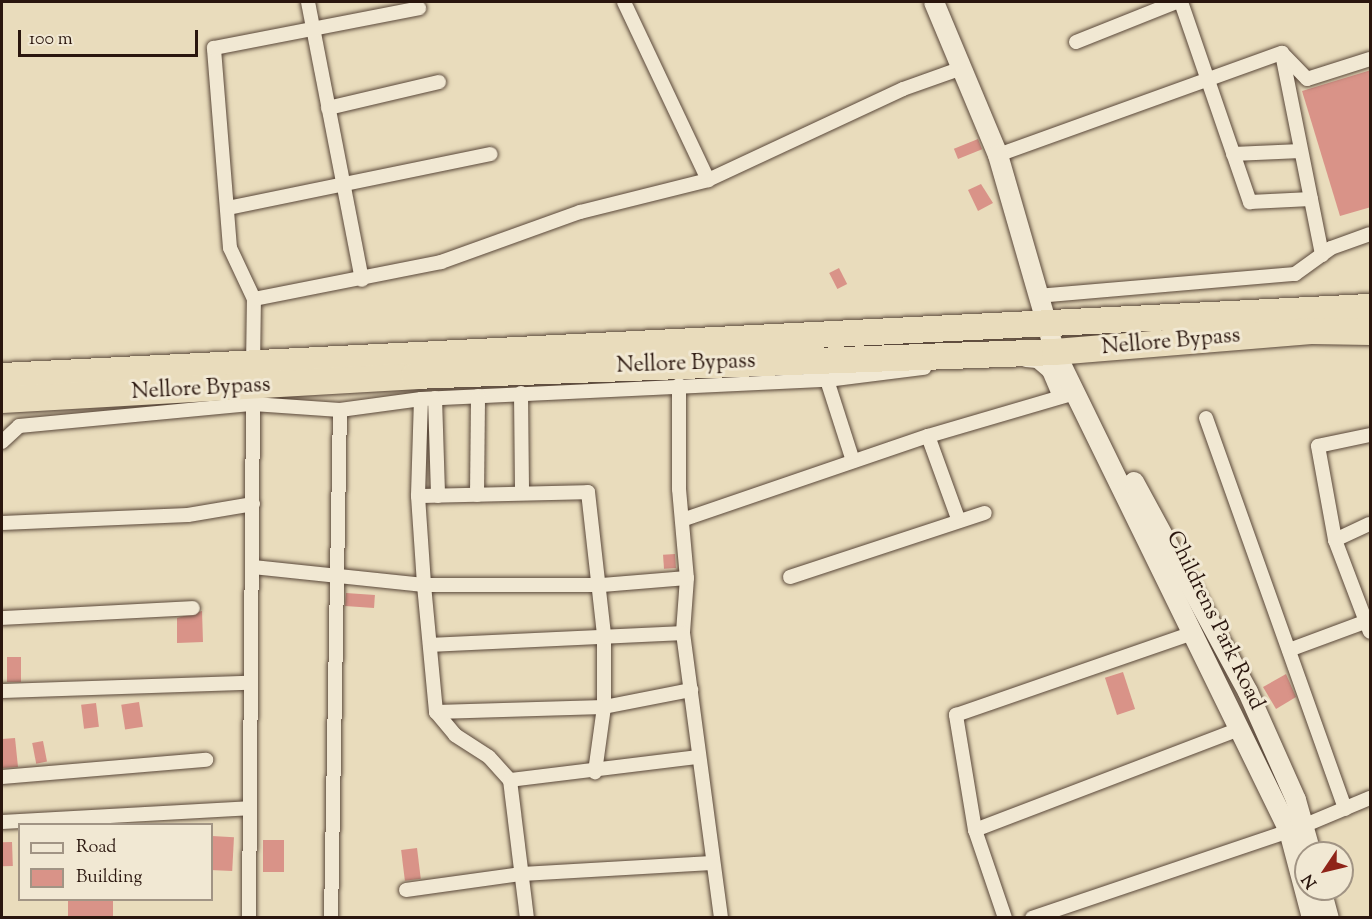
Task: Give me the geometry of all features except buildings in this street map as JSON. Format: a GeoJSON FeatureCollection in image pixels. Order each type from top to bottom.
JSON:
{"type":"FeatureCollection","features":[{"type":"Feature","properties":{"kind":"highway","name":"Nellore Bypass"},"geometry":{"type":"LineString","coordinates":[[2,376],[253,385],[1046,326],[1371,307]]}},
{"type":"Feature","properties":{"kind":"highway","name":"Nellore Bypass"},"geometry":{"type":"LineString","coordinates":[[2,400],[426,375],[1055,352],[1311,331],[1371,332]]}},
{"type":"Feature","properties":{"kind":"street"},"geometry":{"type":"LineString","coordinates":[[308,2],[362,280]]}},
{"type":"Feature","properties":{"kind":"street"},"geometry":{"type":"LineString","coordinates":[[624,2],[708,180]]}},
{"type":"Feature","properties":{"kind":"street","name":"Childrens Park Road"},"geometry":{"type":"LineString","coordinates":[[934,2],[998,156],[1046,326],[1073,394],[1239,729],[1304,841]]}},
{"type":"Feature","properties":{"kind":"street"},"geometry":{"type":"LineString","coordinates":[[1076,42],[1176,2]]}},
{"type":"Feature","properties":{"kind":"street"},"geometry":{"type":"LineString","coordinates":[[1181,2],[1250,202],[1311,199]]}},
{"type":"Feature","properties":{"kind":"street"},"geometry":{"type":"LineString","coordinates":[[249,918],[249,605],[254,567],[254,299],[230,248],[214,48],[419,8]]}},
{"type":"Feature","properties":{"kind":"street"},"geometry":{"type":"LineString","coordinates":[[998,156],[1210,82],[1282,54]]}},
{"type":"Feature","properties":{"kind":"street"},"geometry":{"type":"LineString","coordinates":[[1282,54],[1306,79],[1371,59]]}},
{"type":"Feature","properties":{"kind":"street"},"geometry":{"type":"LineString","coordinates":[[1282,54],[1322,255]]}},
{"type":"Feature","properties":{"kind":"street"},"geometry":{"type":"LineString","coordinates":[[254,299],[362,280],[441,262],[580,212],[708,180],[903,89],[962,68]]}},
{"type":"Feature","properties":{"kind":"street"},"geometry":{"type":"LineString","coordinates":[[328,108],[439,82]]}},
{"type":"Feature","properties":{"kind":"street"},"geometry":{"type":"LineString","coordinates":[[1233,154],[1301,151]]}},
{"type":"Feature","properties":{"kind":"street"},"geometry":{"type":"LineString","coordinates":[[228,208],[491,154]]}},
{"type":"Feature","properties":{"kind":"street"},"geometry":{"type":"LineString","coordinates":[[1037,296],[1295,274],[1322,255],[1371,234]]}},
{"type":"Feature","properties":{"kind":"street"},"geometry":{"type":"LineString","coordinates":[[2,442],[19,426],[253,385],[340,410],[428,398],[827,380],[1007,358],[1037,361],[1073,394]]}},
{"type":"Feature","properties":{"kind":"street"},"geometry":{"type":"LineString","coordinates":[[827,380],[853,461]]}},
{"type":"Feature","properties":{"kind":"street"},"geometry":{"type":"LineString","coordinates":[[679,385],[682,520],[687,578],[683,633],[721,918]]}},
{"type":"Feature","properties":{"kind":"street"},"geometry":{"type":"LineString","coordinates":[[521,393],[522,493]]}},
{"type":"Feature","properties":{"kind":"street"},"geometry":{"type":"LineString","coordinates":[[682,520],[928,436],[1073,394]]}},
{"type":"Feature","properties":{"kind":"street","name":"Childrens Park Road"},"geometry":{"type":"LineString","coordinates":[[1073,394],[1248,692],[1296,829],[1312,918]]}},
{"type":"Feature","properties":{"kind":"street"},"geometry":{"type":"LineString","coordinates":[[477,495],[478,396]]}},
{"type":"Feature","properties":{"kind":"street"},"geometry":{"type":"LineString","coordinates":[[428,398],[438,496]]}},
{"type":"Feature","properties":{"kind":"street"},"geometry":{"type":"LineString","coordinates":[[428,398],[418,496],[436,712],[455,735],[489,757],[510,780],[527,918]]}},
{"type":"Feature","properties":{"kind":"street"},"geometry":{"type":"LineString","coordinates":[[331,918],[340,410]]}},
{"type":"Feature","properties":{"kind":"street"},"geometry":{"type":"LineString","coordinates":[[1206,418],[1345,809]]}},
{"type":"Feature","properties":{"kind":"street"},"geometry":{"type":"LineString","coordinates":[[1289,650],[1369,625],[1335,540],[1318,446],[1371,435]]}},
{"type":"Feature","properties":{"kind":"street"},"geometry":{"type":"LineString","coordinates":[[928,436],[959,521]]}},
{"type":"Feature","properties":{"kind":"street"},"geometry":{"type":"LineString","coordinates":[[418,496],[588,492],[602,585],[604,634],[604,707],[595,772]]}},
{"type":"Feature","properties":{"kind":"street"},"geometry":{"type":"LineString","coordinates":[[2,523],[188,515],[254,504]]}},
{"type":"Feature","properties":{"kind":"street"},"geometry":{"type":"LineString","coordinates":[[790,577],[985,513]]}},
{"type":"Feature","properties":{"kind":"street"},"geometry":{"type":"LineString","coordinates":[[1335,540],[1371,524]]}},
{"type":"Feature","properties":{"kind":"street"},"geometry":{"type":"LineString","coordinates":[[254,567],[336,573],[424,585],[602,585],[687,578]]}},
{"type":"Feature","properties":{"kind":"street"},"geometry":{"type":"LineString","coordinates":[[2,618],[193,608]]}},
{"type":"Feature","properties":{"kind":"street"},"geometry":{"type":"LineString","coordinates":[[430,645],[604,634],[683,633]]}},
{"type":"Feature","properties":{"kind":"street"},"geometry":{"type":"LineString","coordinates":[[1005,918],[975,830],[956,715],[1193,633]]}},
{"type":"Feature","properties":{"kind":"street"},"geometry":{"type":"LineString","coordinates":[[2,691],[249,683]]}},
{"type":"Feature","properties":{"kind":"street"},"geometry":{"type":"LineString","coordinates":[[436,712],[604,707],[691,690]]}},
{"type":"Feature","properties":{"kind":"street"},"geometry":{"type":"LineString","coordinates":[[975,830],[1239,729]]}},
{"type":"Feature","properties":{"kind":"street"},"geometry":{"type":"LineString","coordinates":[[510,780],[595,772],[698,757]]}},
{"type":"Feature","properties":{"kind":"street"},"geometry":{"type":"LineString","coordinates":[[2,777],[206,760]]}},
{"type":"Feature","properties":{"kind":"street"},"geometry":{"type":"LineString","coordinates":[[1032,918],[1296,829],[1371,798]]}},
{"type":"Feature","properties":{"kind":"street"},"geometry":{"type":"LineString","coordinates":[[2,822],[249,808]]}},
{"type":"Feature","properties":{"kind":"street"},"geometry":{"type":"LineString","coordinates":[[406,890],[522,874],[712,863]]}},
{"type":"Feature","properties":{"kind":"street"},"geometry":{"type":"LineString","coordinates":[[1324,901],[1329,918]]}}]}
